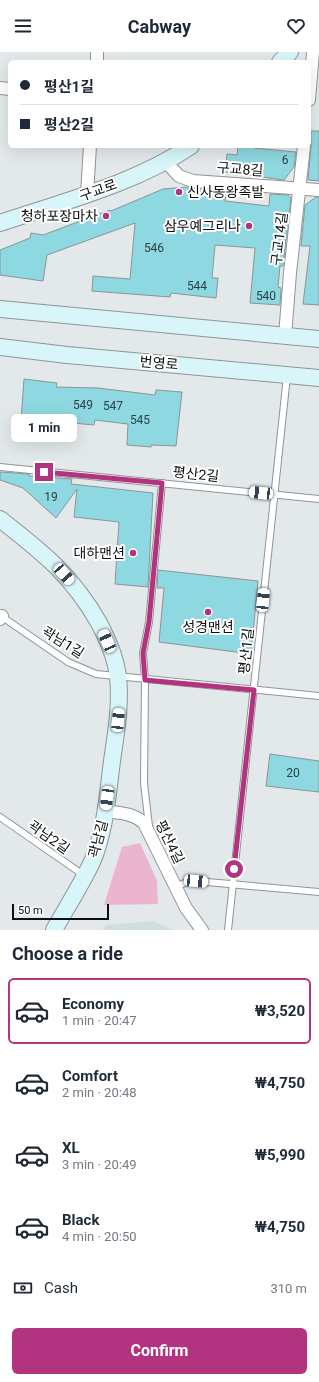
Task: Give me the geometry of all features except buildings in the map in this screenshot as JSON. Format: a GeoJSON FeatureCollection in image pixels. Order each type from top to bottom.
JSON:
{"type":"FeatureCollection","features":[{"type":"Feature","properties":{"kind":"main road"},"geometry":{"type":"LineString","coordinates":[[282,60],[290,52]]}},
{"type":"Feature","properties":{"kind":"main road","name":"구교로"},"geometry":{"type":"LineString","coordinates":[[0,223],[87,194],[137,175],[166,162],[188,148]]}},
{"type":"Feature","properties":{"kind":"main road"},"geometry":{"type":"LineString","coordinates":[[0,309],[319,339]]}},
{"type":"Feature","properties":{"kind":"main road","name":"번영로"},"geometry":{"type":"LineString","coordinates":[[0,347],[67,355],[319,378]]}},
{"type":"Feature","properties":{"kind":"main road","name":"곽남길"},"geometry":{"type":"LineString","coordinates":[[0,519],[38,549],[72,582],[89,606],[102,630],[112,652],[118,676],[119,709],[105,811],[98,846],[85,876],[54,930]]}},
{"type":"Feature","properties":{"kind":"street"},"geometry":{"type":"LineString","coordinates":[[311,93],[315,80],[313,52]]}},
{"type":"Feature","properties":{"kind":"street"},"geometry":{"type":"LineString","coordinates":[[87,194],[90,148]]}},
{"type":"Feature","properties":{"kind":"street","name":"구교14길"},"geometry":{"type":"LineString","coordinates":[[285,336],[290,273],[304,148]]}},
{"type":"Feature","properties":{"kind":"street","name":"구교8길"},"geometry":{"type":"LineString","coordinates":[[166,162],[179,176],[193,181],[319,190]]}},
{"type":"Feature","properties":{"kind":"street","name":"평산4길"},"geometry":{"type":"LineString","coordinates":[[105,811],[138,817],[144,823],[186,908],[202,930]]}},
{"type":"Feature","properties":{"kind":"lane","name":"평산1길"},"geometry":{"type":"LineString","coordinates":[[228,930],[287,374]]}},
{"type":"Feature","properties":{"kind":"lane","name":"평산2길"},"geometry":{"type":"LineString","coordinates":[[0,467],[319,499]]}},
{"type":"Feature","properties":{"kind":"lane"},"geometry":{"type":"LineString","coordinates":[[149,831],[144,771],[145,680],[143,653],[149,622],[162,483]]}},
{"type":"Feature","properties":{"kind":"lane","name":"곽남1길"},"geometry":{"type":"LineString","coordinates":[[1,617],[68,662],[96,674],[319,696]]}},
{"type":"Feature","properties":{"kind":"lane","name":"곽남2길"},"geometry":{"type":"LineString","coordinates":[[0,817],[85,876]]}},
{"type":"Feature","properties":{"kind":"lane"},"geometry":{"type":"LineString","coordinates":[[175,887],[187,882],[196,881],[319,892]]}},
{"type":"Feature","properties":{"kind":"shaded area"},"geometry":{"type":"Polygon","coordinates":[[[140,843],[157,881],[158,904],[104,905],[122,847],[140,843]]]}},
{"type":"Feature","properties":{"kind":"shaded area"},"geometry":{"type":"Polygon","coordinates":[[[153,921],[172,930],[103,930],[106,925],[153,921]]]}},
{"type":"Feature","properties":{"kind":"place","name":"신사동왕족발"},"geometry":{"type":"Point","coordinates":[179,192]}},
{"type":"Feature","properties":{"kind":"place","name":"청하포장마차"},"geometry":{"type":"Point","coordinates":[106,216]}},
{"type":"Feature","properties":{"kind":"place","name":"삼우예그리나"},"geometry":{"type":"Point","coordinates":[249,226]}},
{"type":"Feature","properties":{"kind":"place","name":"대하맨션"},"geometry":{"type":"Point","coordinates":[133,553]}},
{"type":"Feature","properties":{"kind":"place","name":"성경맨션"},"geometry":{"type":"Point","coordinates":[208,612]}},
{"type":"Feature","properties":{"kind":"route"},"geometry":{"type":"LineString","coordinates":[[44,472],[162,483],[149,622],[143,653],[145,680],[254,690],[234,869]]}}]}
